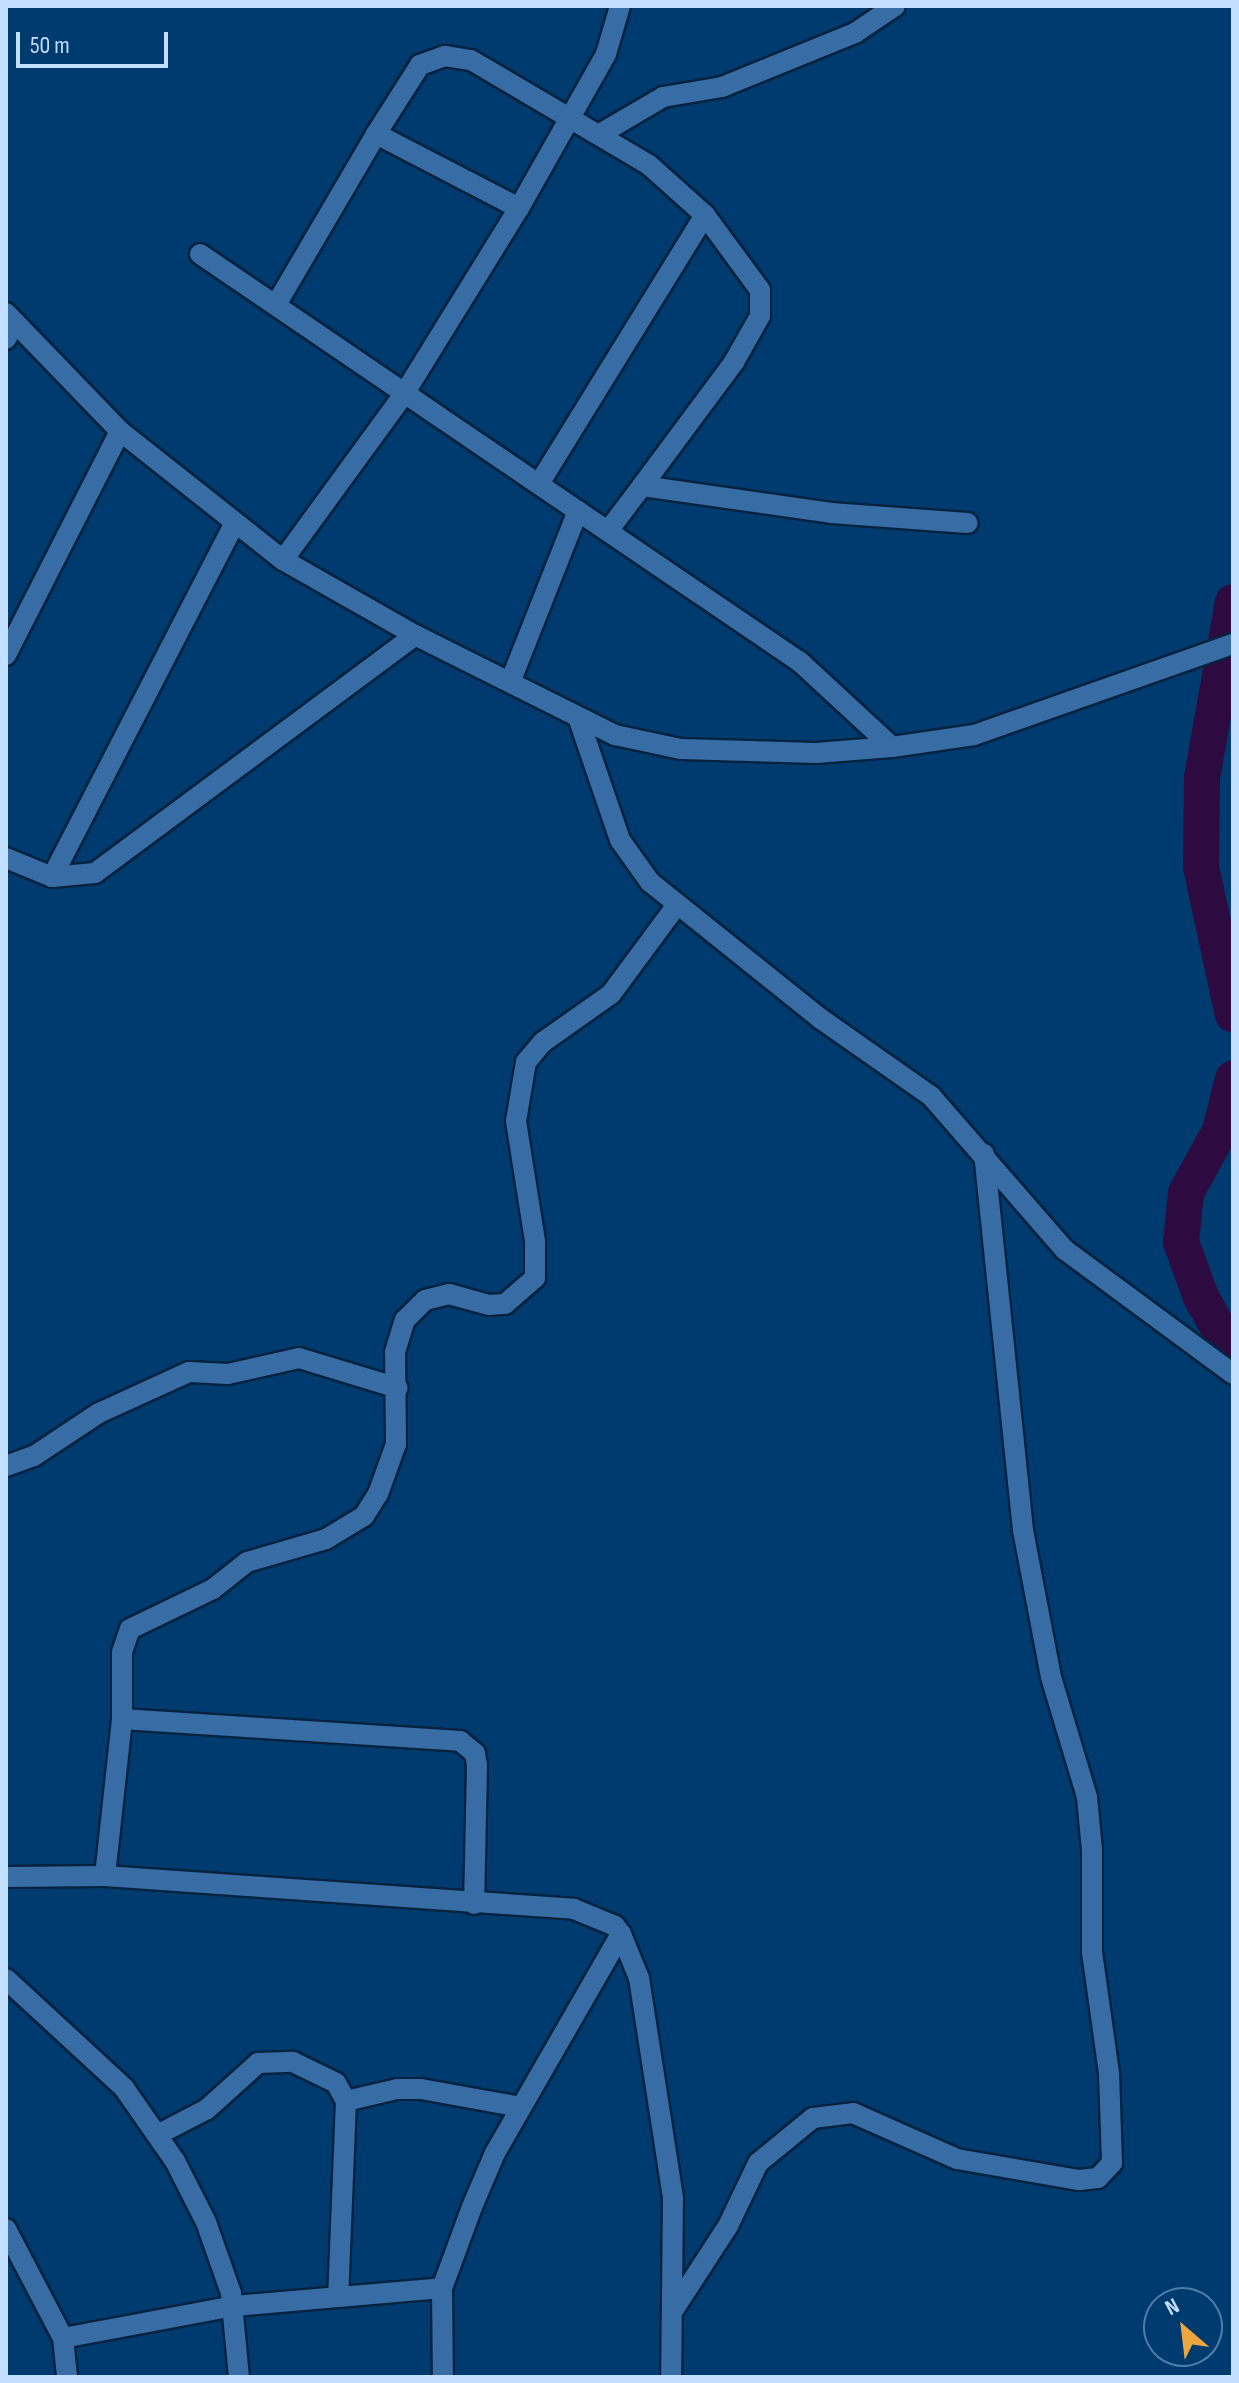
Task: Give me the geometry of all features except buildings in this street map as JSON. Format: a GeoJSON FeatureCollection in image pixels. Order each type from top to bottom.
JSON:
{"type":"FeatureCollection","features":[{"type":"Feature","properties":{"kind":"street"},"geometry":{"type":"LineString","coordinates":[[283,560],[404,394],[519,208],[606,54],[620,6]]}},
{"type":"Feature","properties":{"kind":"street"},"geometry":{"type":"LineString","coordinates":[[600,134],[663,97],[722,87],[855,33],[895,6]]}},
{"type":"Feature","properties":{"kind":"street"},"geometry":{"type":"LineString","coordinates":[[277,303],[413,72],[445,56],[471,60],[572,116],[665,176],[705,215],[760,290],[760,316],[734,362],[608,531]]}},
{"type":"Feature","properties":{"kind":"street"},"geometry":{"type":"LineString","coordinates":[[376,134],[519,208]]}},
{"type":"Feature","properties":{"kind":"street"},"geometry":{"type":"LineString","coordinates":[[539,484],[705,215]]}},
{"type":"Feature","properties":{"kind":"street"},"geometry":{"type":"LineString","coordinates":[[200,254],[277,303],[404,394],[800,662],[892,747]]}},
{"type":"Feature","properties":{"kind":"street"},"geometry":{"type":"LineString","coordinates":[[9,325],[120,431],[234,525],[283,560],[415,635],[511,680],[579,720],[615,735],[681,749],[816,753],[892,747],[974,735],[1233,644]]}},
{"type":"Feature","properties":{"kind":"street"},"geometry":{"type":"LineString","coordinates":[[6,655],[120,431]]}},
{"type":"Feature","properties":{"kind":"street"},"geometry":{"type":"LineString","coordinates":[[642,486],[831,513],[968,523]]}},
{"type":"Feature","properties":{"kind":"street"},"geometry":{"type":"LineString","coordinates":[[511,680],[578,511]]}},
{"type":"Feature","properties":{"kind":"street"},"geometry":{"type":"LineString","coordinates":[[52,877],[234,525]]}},
{"type":"Feature","properties":{"kind":"street"},"geometry":{"type":"LineString","coordinates":[[6,858],[52,877],[85,875],[111,863],[415,635]]}},
{"type":"Feature","properties":{"kind":"street"},"geometry":{"type":"LineString","coordinates":[[579,720],[620,840],[650,882],[676,906],[931,1096],[1065,1250],[1233,1374]]}},
{"type":"Feature","properties":{"kind":"street"},"geometry":{"type":"LineString","coordinates":[[105,1876],[122,1719],[122,1652],[130,1629],[213,1589],[247,1562],[326,1539],[364,1516],[378,1494],[396,1444],[398,1338],[417,1307],[449,1294],[489,1305],[505,1304],[535,1278],[535,1241],[516,1121],[526,1062],[543,1042],[611,994],[676,906]]}},
{"type":"Feature","properties":{"kind":"street"},"geometry":{"type":"LineString","coordinates":[[674,2309],[728,2226],[758,2163],[813,2118],[853,2113],[957,2159],[1079,2180],[1098,2178],[1112,2163],[1109,2073],[1092,1952],[1087,1797],[1051,1677],[1023,1530],[984,1154]]}},
{"type":"Feature","properties":{"kind":"street"},"geometry":{"type":"LineString","coordinates":[[6,1466],[34,1456],[99,1413],[189,1372],[228,1374],[299,1358],[398,1388]]}},
{"type":"Feature","properties":{"kind":"street"},"geometry":{"type":"LineString","coordinates":[[122,1719],[460,1741],[475,1753],[477,1765],[474,1904]]}},
{"type":"Feature","properties":{"kind":"street"},"geometry":{"type":"LineString","coordinates":[[6,1877],[105,1876],[574,1909],[609,1921],[621,1934],[639,1978],[673,2198],[671,2377]]}},
{"type":"Feature","properties":{"kind":"street"},"geometry":{"type":"LineString","coordinates":[[443,2377],[442,2288],[495,2153],[621,1934]]}},
{"type":"Feature","properties":{"kind":"street"},"geometry":{"type":"LineString","coordinates":[[6,1979],[124,2088],[159,2134],[206,2222],[234,2306],[239,2377]]}},
{"type":"Feature","properties":{"kind":"street"},"geometry":{"type":"LineString","coordinates":[[159,2134],[207,2109],[242,2074],[269,2060],[314,2069],[336,2083],[346,2101],[338,2297]]}},
{"type":"Feature","properties":{"kind":"street"},"geometry":{"type":"LineString","coordinates":[[346,2101],[397,2089],[421,2089],[521,2107]]}},
{"type":"Feature","properties":{"kind":"street"},"geometry":{"type":"LineString","coordinates":[[6,2229],[63,2338],[67,2377]]}},
{"type":"Feature","properties":{"kind":"street"},"geometry":{"type":"LineString","coordinates":[[63,2338],[234,2306],[442,2288]]}},
{"type":"Feature","properties":{"kind":"waterway"},"geometry":{"type":"LineString","coordinates":[[1233,602],[1202,777],[1201,867],[1233,1015]]}},
{"type":"Feature","properties":{"kind":"waterway"},"geometry":{"type":"LineString","coordinates":[[1226,1342],[1201,1297],[1181,1242],[1186,1193],[1220,1131],[1233,1079]]}}]}
